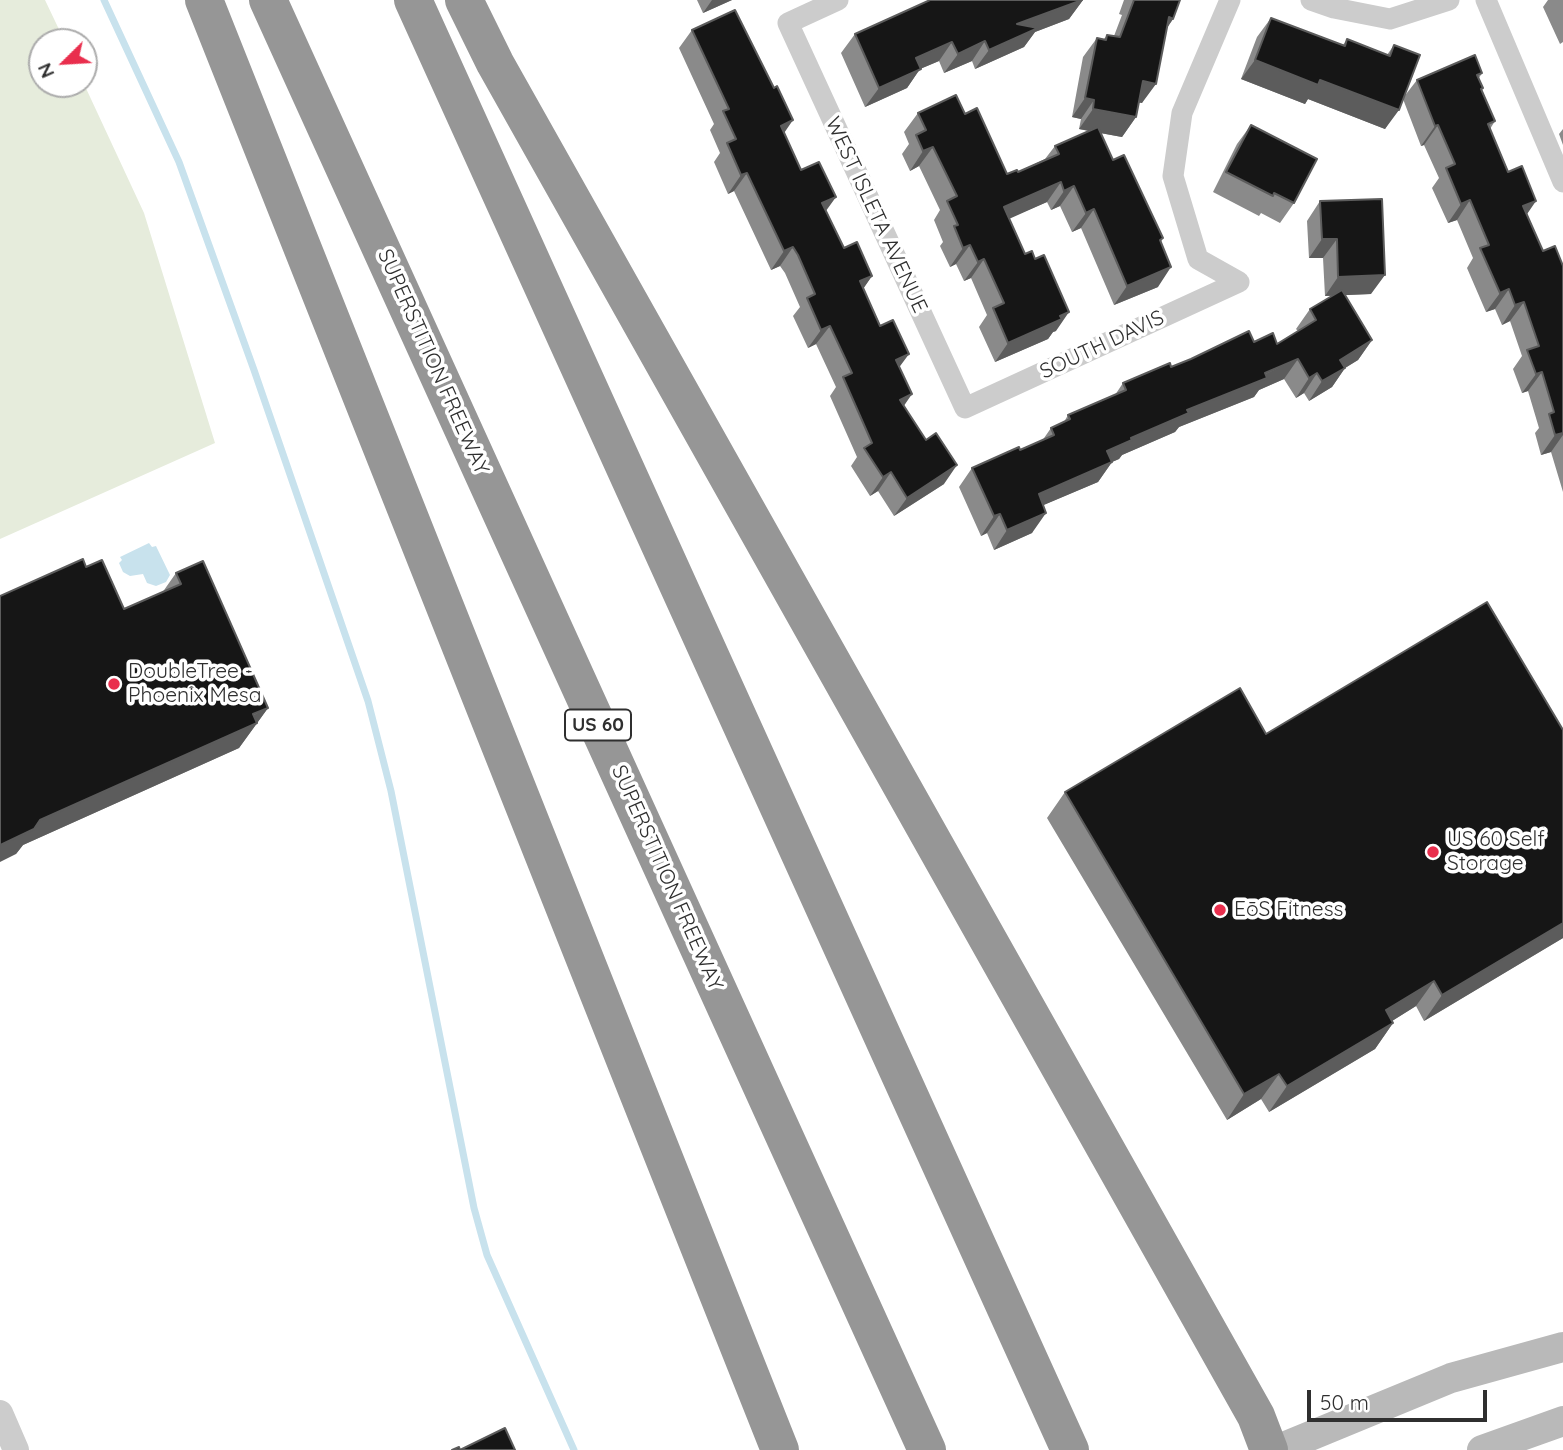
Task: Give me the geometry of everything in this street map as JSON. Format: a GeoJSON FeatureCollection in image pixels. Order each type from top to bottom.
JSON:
{"type":"FeatureCollection","features":[{"type":"Feature","properties":{"kind":"highway"},"geometry":{"type":"LineString","coordinates":[[204,0],[780,1450]]}},
{"type":"Feature","properties":{"kind":"highway","name":"SUPERSTITION FREEWAY"},"geometry":{"type":"LineString","coordinates":[[268,0],[928,1450]]}},
{"type":"Feature","properties":{"kind":"highway"},"geometry":{"type":"LineString","coordinates":[[413,0],[1070,1450]]}},
{"type":"Feature","properties":{"kind":"highway"},"geometry":{"type":"LineString","coordinates":[[464,0],[502,75],[1256,1416],[1269,1450]]}},
{"type":"Feature","properties":{"kind":"main road"},"geometry":{"type":"LineString","coordinates":[[1276,1450],[1451,1378],[1563,1347]]}},
{"type":"Feature","properties":{"kind":"main road"},"geometry":{"type":"LineString","coordinates":[[1482,1450],[1563,1421]]}},
{"type":"Feature","properties":{"kind":"street","name":"WEST ISLETA AVENUE"},"geometry":{"type":"LineString","coordinates":[[838,0],[788,23],[965,408]]}},
{"type":"Feature","properties":{"kind":"street","name":"SOUTH DAVIS"},"geometry":{"type":"LineString","coordinates":[[965,408],[1239,282],[1198,259],[1173,176],[1182,113],[1230,0]]}},
{"type":"Feature","properties":{"kind":"street"},"geometry":{"type":"LineString","coordinates":[[1311,0],[1334,8],[1390,19],[1450,0]]}},
{"type":"Feature","properties":{"kind":"street"},"geometry":{"type":"LineString","coordinates":[[1486,0],[1563,182]]}},
{"type":"Feature","properties":{"kind":"street"},"geometry":{"type":"LineString","coordinates":[[0,1413],[16,1450]]}},
{"type":"Feature","properties":{"kind":"green space"},"geometry":{"type":"Polygon","coordinates":[[[0,0],[45,0],[58,28],[28,28],[28,98],[91,98],[144,213],[215,443],[0,539],[0,0]]]}},
{"type":"Feature","properties":{"kind":"water"},"geometry":{"type":"Polygon","coordinates":[[[149,543],[152,547],[156,546],[170,575],[166,582],[156,586],[147,583],[143,574],[130,576],[123,572],[119,563],[122,560],[120,557],[149,543]]]}},
{"type":"Feature","properties":{"kind":"building"},"geometry":{"type":"Polygon","coordinates":[[[930,0],[1082,0],[1017,24],[1038,28],[989,50],[985,41],[958,54],[952,42],[916,58],[921,69],[879,88],[855,34],[930,0]]]}},
{"type":"Feature","properties":{"kind":"building"},"geometry":{"type":"Polygon","coordinates":[[[1134,0],[1180,0],[1173,19],[1169,17],[1156,84],[1143,81],[1136,117],[1093,109],[1094,100],[1085,98],[1097,38],[1106,40],[1107,35],[1120,37],[1134,0]]]}},
{"type":"Feature","properties":{"kind":"building"},"geometry":{"type":"Polygon","coordinates":[[[735,10],[793,120],[781,126],[801,170],[819,162],[836,197],[822,203],[844,248],[857,242],[872,276],[860,281],[880,326],[893,320],[909,354],[896,360],[912,394],[900,400],[926,440],[936,433],[957,465],[907,498],[891,472],[883,477],[864,448],[872,443],[843,377],[852,373],[830,326],[821,330],[807,298],[815,294],[798,255],[793,247],[784,251],[747,173],[741,175],[727,143],[736,139],[723,111],[729,109],[692,30],[735,10]]]}},
{"type":"Feature","properties":{"kind":"building"},"geometry":{"type":"Polygon","coordinates":[[[1271,18],[1345,46],[1347,39],[1390,56],[1394,45],[1420,55],[1399,110],[1320,80],[1318,85],[1255,60],[1271,18]]]}},
{"type":"Feature","properties":{"kind":"building"},"geometry":{"type":"Polygon","coordinates":[[[1475,55],[1482,73],[1477,75],[1483,88],[1481,89],[1495,121],[1488,124],[1508,172],[1522,166],[1536,201],[1523,206],[1543,251],[1555,246],[1563,266],[1563,433],[1555,435],[1549,414],[1554,412],[1542,372],[1536,374],[1527,350],[1539,346],[1524,302],[1515,305],[1509,289],[1500,293],[1480,248],[1489,245],[1470,200],[1461,204],[1446,168],[1455,164],[1438,125],[1435,126],[1417,80],[1475,55]]]}},
{"type":"Feature","properties":{"kind":"building"},"geometry":{"type":"Polygon","coordinates":[[[956,95],[965,114],[977,108],[1007,174],[1059,154],[1055,146],[1098,127],[1113,160],[1124,155],[1163,238],[1160,240],[1171,267],[1127,286],[1094,209],[1086,213],[1074,186],[1064,191],[1061,182],[1004,207],[1025,254],[1032,251],[1035,259],[1044,255],[1069,312],[1060,316],[1062,319],[1008,343],[993,308],[1004,303],[984,259],[978,262],[970,245],[963,248],[954,226],[958,225],[947,201],[957,196],[933,147],[923,151],[916,135],[926,130],[918,113],[956,95]]]}},
{"type":"Feature","properties":{"kind":"building"},"geometry":{"type":"Polygon","coordinates":[[[1251,125],[1317,159],[1294,203],[1274,193],[1273,196],[1226,172],[1251,125]]]}},
{"type":"Feature","properties":{"kind":"building"},"geometry":{"type":"Polygon","coordinates":[[[1382,199],[1385,275],[1338,277],[1337,239],[1322,239],[1320,201],[1382,199]]]}},
{"type":"Feature","properties":{"kind":"building"},"geometry":{"type":"Polygon","coordinates":[[[1342,290],[1372,340],[1340,360],[1345,368],[1322,381],[1317,373],[1309,378],[1298,359],[1265,373],[1267,378],[1187,410],[1189,413],[1107,451],[1112,462],[1039,494],[1046,513],[1007,530],[1000,514],[994,516],[972,468],[1054,435],[1051,428],[1070,419],[1068,415],[1126,390],[1123,383],[1170,363],[1171,367],[1191,359],[1249,331],[1254,342],[1273,333],[1277,344],[1316,320],[1310,309],[1342,290]]]}},
{"type":"Feature","properties":{"kind":"building","name":"DoubleTree - Phoenix Mesa"},"geometry":{"type":"Polygon","coordinates":[[[83,559],[86,567],[102,560],[124,609],[181,584],[176,573],[203,561],[268,708],[253,714],[257,723],[40,820],[34,829],[0,845],[0,596],[83,559]]]}},
{"type":"Feature","properties":{"kind":"building"},"geometry":{"type":"Polygon","coordinates":[[[1487,602],[1563,730],[1563,923],[1442,995],[1434,981],[1386,1010],[1393,1023],[1287,1086],[1279,1074],[1244,1094],[1065,792],[1240,688],[1266,734],[1487,602]]]}},
{"type":"Feature","properties":{"kind":"building"},"geometry":{"type":"Polygon","coordinates":[[[505,1428],[515,1450],[460,1450],[505,1428]]]}},
{"type":"Feature","properties":{"kind":"waterway"},"geometry":{"type":"LineString","coordinates":[[104,0],[179,162],[368,701],[391,791],[474,1208],[487,1255],[574,1450]]}},
{"type":"Feature","properties":{"kind":"place","name":"DoubleTree - Phoenix Mesa"},"geometry":{"type":"Point","coordinates":[114,684]}},
{"type":"Feature","properties":{"kind":"place","name":"US 60 Self Storage"},"geometry":{"type":"Point","coordinates":[1433,852]}},
{"type":"Feature","properties":{"kind":"place","name":"EōS Fitness"},"geometry":{"type":"Point","coordinates":[1220,910]}}]}
